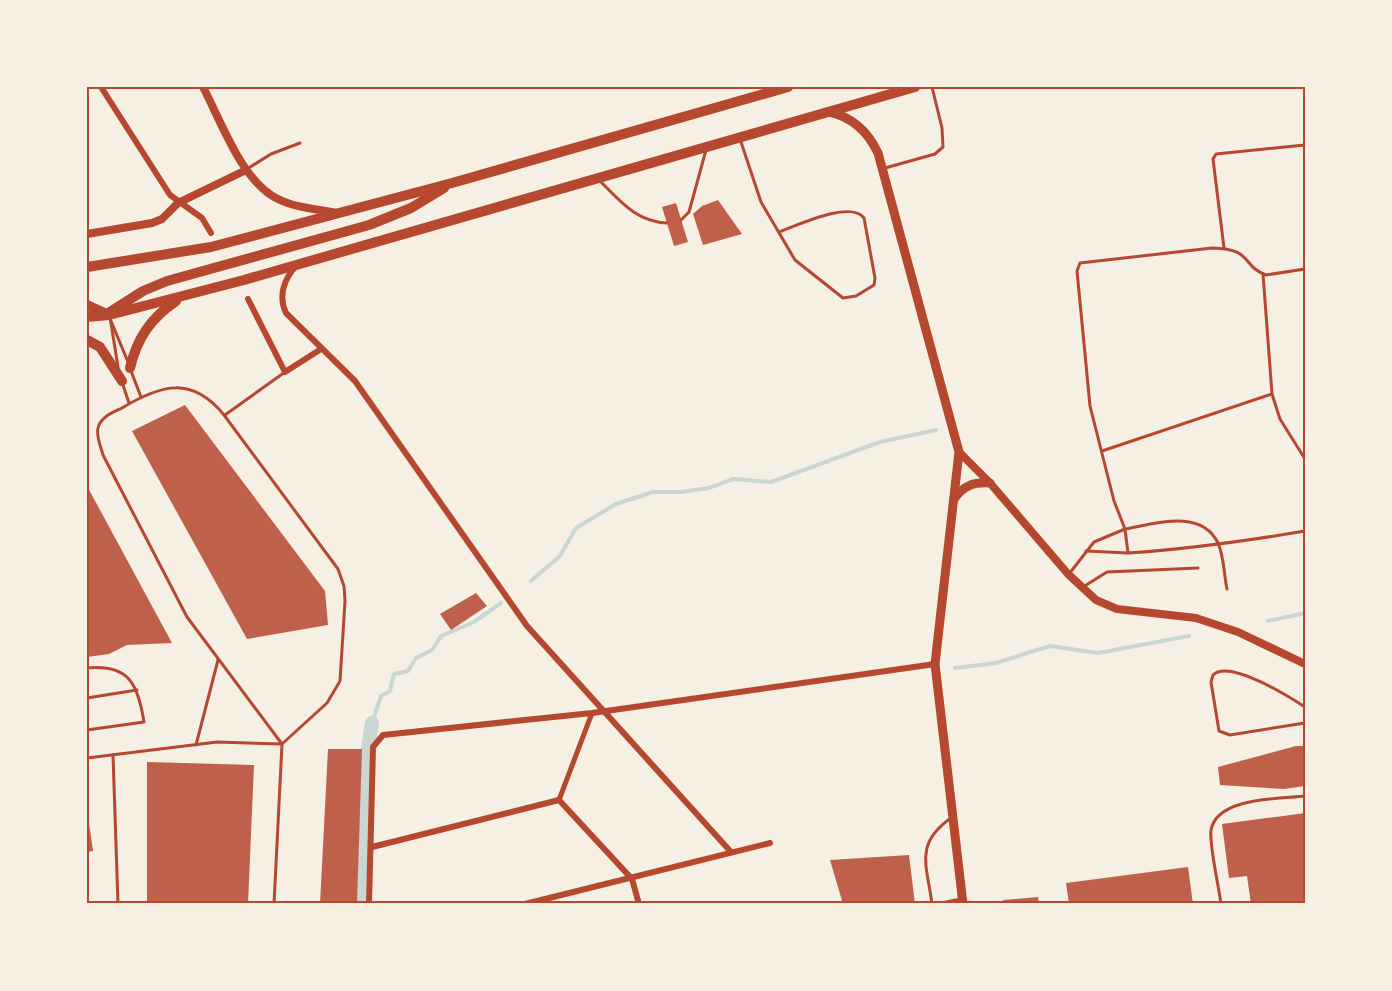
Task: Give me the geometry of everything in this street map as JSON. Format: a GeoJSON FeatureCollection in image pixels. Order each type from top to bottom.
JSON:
{"type":"FeatureCollection","features":[{"type":"Feature","properties":{"kind":"main road"},"geometry":{"type":"LineString","coordinates":[[87,267],[211,247],[452,183],[788,87]]}},
{"type":"Feature","properties":{"kind":"main road"},"geometry":{"type":"LineString","coordinates":[[87,317],[109,315],[296,265],[915,87]]}},
{"type":"Feature","properties":{"kind":"main road"},"geometry":{"type":"LineString","coordinates":[[828,112],[844,116],[862,128],[871,139],[883,169],[959,452],[935,664],[963,902]]}},
{"type":"Feature","properties":{"kind":"main road"},"geometry":{"type":"LineString","coordinates":[[109,315],[110,311],[155,285],[369,225],[411,208],[452,183]]}},
{"type":"Feature","properties":{"kind":"main road"},"geometry":{"type":"LineString","coordinates":[[130,368],[133,353],[147,327],[168,307],[184,296]]}},
{"type":"Feature","properties":{"kind":"main road"},"geometry":{"type":"LineString","coordinates":[[87,305],[109,315]]}},
{"type":"Feature","properties":{"kind":"main road"},"geometry":{"type":"LineString","coordinates":[[87,340],[100,347],[122,381]]}},
{"type":"Feature","properties":{"kind":"main road"},"geometry":{"type":"LineString","coordinates":[[954,499],[963,488],[973,484],[990,483]]}},
{"type":"Feature","properties":{"kind":"street"},"geometry":{"type":"LineString","coordinates":[[101,87],[170,195],[178,203],[202,218],[211,233]]}},
{"type":"Feature","properties":{"kind":"street"},"geometry":{"type":"LineString","coordinates":[[204,87],[246,170],[259,185],[276,198],[295,206],[337,213]]}},
{"type":"Feature","properties":{"kind":"street"},"geometry":{"type":"LineString","coordinates":[[87,234],[152,223],[162,219],[178,203],[246,170]]}},
{"type":"Feature","properties":{"kind":"street"},"geometry":{"type":"LineString","coordinates":[[296,265],[285,283],[282,304],[294,324],[355,381],[527,626],[731,852]]}},
{"type":"Feature","properties":{"kind":"street"},"geometry":{"type":"LineString","coordinates":[[248,299],[285,372],[321,349]]}},
{"type":"Feature","properties":{"kind":"street"},"geometry":{"type":"LineString","coordinates":[[959,452],[990,483],[1068,574],[1096,600],[1117,609],[1196,618],[1214,623],[1305,664]]}},
{"type":"Feature","properties":{"kind":"street"},"geometry":{"type":"LineString","coordinates":[[369,904],[373,747],[378,737],[389,733],[592,712],[935,664]]}},
{"type":"Feature","properties":{"kind":"street"},"geometry":{"type":"LineString","coordinates":[[559,800],[592,712]]}},
{"type":"Feature","properties":{"kind":"street"},"geometry":{"type":"LineString","coordinates":[[372,847],[559,800]]}},
{"type":"Feature","properties":{"kind":"street"},"geometry":{"type":"LineString","coordinates":[[559,800],[632,879],[639,904]]}},
{"type":"Feature","properties":{"kind":"street"},"geometry":{"type":"LineString","coordinates":[[525,904],[770,843]]}},
{"type":"Feature","properties":{"kind":"lane"},"geometry":{"type":"LineString","coordinates":[[883,169],[935,154],[943,147],[942,128],[932,87]]}},
{"type":"Feature","properties":{"kind":"lane"},"geometry":{"type":"LineString","coordinates":[[740,137],[761,202],[795,260],[839,297],[856,296],[874,285],[875,278],[864,218],[855,210],[847,210],[779,232]]}},
{"type":"Feature","properties":{"kind":"lane"},"geometry":{"type":"LineString","coordinates":[[246,170],[271,153],[300,142]]}},
{"type":"Feature","properties":{"kind":"lane"},"geometry":{"type":"LineString","coordinates":[[1224,248],[1214,159],[1216,154],[1305,145]]}},
{"type":"Feature","properties":{"kind":"lane"},"geometry":{"type":"LineString","coordinates":[[681,220],[689,212],[707,147]]}},
{"type":"Feature","properties":{"kind":"lane"},"geometry":{"type":"LineString","coordinates":[[598,178],[640,218],[667,223]]}},
{"type":"Feature","properties":{"kind":"lane"},"geometry":{"type":"LineString","coordinates":[[1128,553],[1125,529],[1090,406],[1077,267],[1084,261],[1224,248],[1242,253],[1263,274],[1272,394],[1280,419],[1305,459]]}},
{"type":"Feature","properties":{"kind":"lane"},"geometry":{"type":"LineString","coordinates":[[1263,274],[1305,269]]}},
{"type":"Feature","properties":{"kind":"lane"},"geometry":{"type":"LineString","coordinates":[[109,315],[141,397]]}},
{"type":"Feature","properties":{"kind":"lane"},"geometry":{"type":"LineString","coordinates":[[109,315],[122,381],[129,403]]}},
{"type":"Feature","properties":{"kind":"lane"},"geometry":{"type":"LineString","coordinates":[[224,415],[285,372]]}},
{"type":"Feature","properties":{"kind":"lane"},"geometry":{"type":"LineString","coordinates":[[87,758],[217,742],[282,744],[327,703],[340,681],[344,585],[338,569],[224,415],[207,396],[194,390],[179,387],[157,390],[141,397],[100,423],[97,433],[103,455],[187,617],[282,744],[274,904]]}},
{"type":"Feature","properties":{"kind":"lane"},"geometry":{"type":"LineString","coordinates":[[1102,451],[1272,394]]}},
{"type":"Feature","properties":{"kind":"lane"},"geometry":{"type":"LineString","coordinates":[[1068,574],[1086,551],[1107,535],[1172,520],[1192,522],[1204,527],[1219,544],[1227,589]]}},
{"type":"Feature","properties":{"kind":"lane"},"geometry":{"type":"LineString","coordinates":[[1086,551],[1128,553],[1219,544],[1305,531]]}},
{"type":"Feature","properties":{"kind":"lane"},"geometry":{"type":"LineString","coordinates":[[1082,588],[1107,572],[1198,568]]}},
{"type":"Feature","properties":{"kind":"lane"},"geometry":{"type":"LineString","coordinates":[[196,745],[218,660]]}},
{"type":"Feature","properties":{"kind":"lane"},"geometry":{"type":"LineString","coordinates":[[87,668],[114,668],[123,671],[137,690],[144,723],[87,730]]}},
{"type":"Feature","properties":{"kind":"lane"},"geometry":{"type":"LineString","coordinates":[[1305,707],[1289,696],[1237,671],[1223,669],[1213,675],[1211,682],[1219,731],[1223,734],[1230,735],[1305,723]]}},
{"type":"Feature","properties":{"kind":"lane"},"geometry":{"type":"LineString","coordinates":[[87,698],[137,690]]}},
{"type":"Feature","properties":{"kind":"lane"},"geometry":{"type":"LineString","coordinates":[[113,755],[118,904]]}},
{"type":"Feature","properties":{"kind":"lane"},"geometry":{"type":"LineString","coordinates":[[1221,904],[1211,830],[1219,813],[1237,804],[1305,796]]}},
{"type":"Feature","properties":{"kind":"lane"},"geometry":{"type":"LineString","coordinates":[[953,817],[936,829],[928,840],[925,854],[934,904],[963,902]]}},
{"type":"Feature","properties":{"kind":"building"},"geometry":{"type":"Polygon","coordinates":[[[718,200],[742,234],[703,245],[693,214],[702,206],[718,200]]]}},
{"type":"Feature","properties":{"kind":"building"},"geometry":{"type":"Polygon","coordinates":[[[676,203],[688,242],[674,246],[662,207],[676,203]]]}},
{"type":"Feature","properties":{"kind":"building"},"geometry":{"type":"Polygon","coordinates":[[[185,405],[325,591],[328,625],[247,639],[132,431],[185,405]]]}},
{"type":"Feature","properties":{"kind":"building"},"geometry":{"type":"Polygon","coordinates":[[[87,486],[172,643],[127,645],[109,654],[87,657],[87,486]]]}},
{"type":"Feature","properties":{"kind":"building"},"geometry":{"type":"Polygon","coordinates":[[[476,593],[487,606],[451,630],[440,614],[476,593]]]}},
{"type":"Feature","properties":{"kind":"building"},"geometry":{"type":"Polygon","coordinates":[[[1296,746],[1305,746],[1305,786],[1284,789],[1220,785],[1218,767],[1296,746]]]}},
{"type":"Feature","properties":{"kind":"building"},"geometry":{"type":"Polygon","coordinates":[[[328,749],[362,749],[357,904],[320,904],[328,749]]]}},
{"type":"Feature","properties":{"kind":"building"},"geometry":{"type":"Polygon","coordinates":[[[147,762],[254,765],[248,904],[147,904],[147,762]]]}},
{"type":"Feature","properties":{"kind":"building"},"geometry":{"type":"Polygon","coordinates":[[[87,809],[93,851],[87,852],[87,809]]]}},
{"type":"Feature","properties":{"kind":"building"},"geometry":{"type":"Polygon","coordinates":[[[1305,813],[1305,904],[1251,904],[1247,876],[1229,878],[1222,824],[1305,813]]]}},
{"type":"Feature","properties":{"kind":"building"},"geometry":{"type":"Polygon","coordinates":[[[909,855],[915,904],[843,904],[830,860],[909,855]]]}},
{"type":"Feature","properties":{"kind":"building"},"geometry":{"type":"Polygon","coordinates":[[[1188,867],[1193,904],[1069,904],[1066,883],[1188,867]]]}},
{"type":"Feature","properties":{"kind":"building"},"geometry":{"type":"Polygon","coordinates":[[[1038,897],[1039,904],[1004,904],[1003,900],[1038,897]]]}},
{"type":"Feature","properties":{"kind":"waterway"},"geometry":{"type":"LineString","coordinates":[[531,581],[560,556],[576,528],[616,504],[653,492],[681,492],[709,488],[733,479],[771,482],[880,442],[936,430]]}},
{"type":"Feature","properties":{"kind":"waterway"},"geometry":{"type":"LineString","coordinates":[[372,723],[381,696],[390,691],[394,674],[408,671],[416,658],[432,650],[441,636],[474,622],[501,603]]}},
{"type":"Feature","properties":{"kind":"waterway"},"geometry":{"type":"LineString","coordinates":[[1268,621],[1305,613]]}},
{"type":"Feature","properties":{"kind":"waterway"},"geometry":{"type":"LineString","coordinates":[[955,668],[996,663],[1050,646],[1098,653],[1189,636]]}},
{"type":"Feature","properties":{"kind":"waterway"},"geometry":{"type":"LineString","coordinates":[[364,904],[366,760],[372,723]]}}]}
